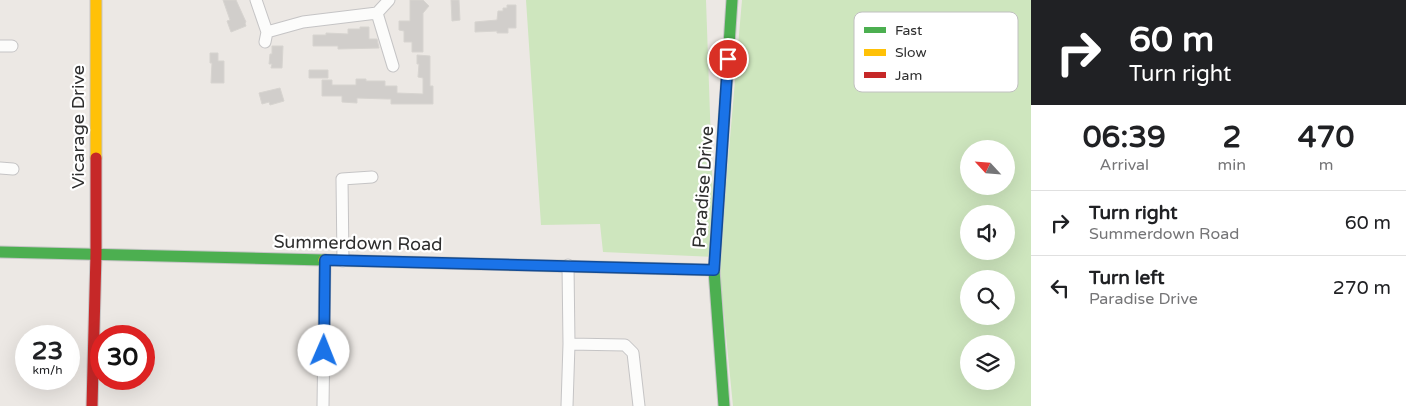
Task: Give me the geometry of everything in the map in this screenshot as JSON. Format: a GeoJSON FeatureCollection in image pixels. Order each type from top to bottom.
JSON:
{"type":"FeatureCollection","features":[{"type":"Feature","properties":{"kind":"street","name":"Vicarage Drive"},"geometry":{"type":"LineString","coordinates":[[92,406],[96,254],[96,0]]}},
{"type":"Feature","properties":{"kind":"street"},"geometry":{"type":"LineString","coordinates":[[256,0],[266,37],[303,22],[377,13],[389,0]]}},
{"type":"Feature","properties":{"kind":"street","name":"Paradise Drive"},"geometry":{"type":"LineString","coordinates":[[724,406],[714,270],[732,0]]}},
{"type":"Feature","properties":{"kind":"street"},"geometry":{"type":"LineString","coordinates":[[377,13],[393,66]]}},
{"type":"Feature","properties":{"kind":"street"},"geometry":{"type":"LineString","coordinates":[[0,46],[12,46]]}},
{"type":"Feature","properties":{"kind":"street"},"geometry":{"type":"LineString","coordinates":[[0,168],[14,169]]}},
{"type":"Feature","properties":{"kind":"street"},"geometry":{"type":"LineString","coordinates":[[343,261],[342,179],[372,177]]}},
{"type":"Feature","properties":{"kind":"street","name":"Summerdown Road"},"geometry":{"type":"LineString","coordinates":[[0,252],[714,270]]}},
{"type":"Feature","properties":{"kind":"street"},"geometry":{"type":"LineString","coordinates":[[323,406],[325,260]]}},
{"type":"Feature","properties":{"kind":"street"},"geometry":{"type":"LineString","coordinates":[[567,406],[568,265]]}},
{"type":"Feature","properties":{"kind":"street"},"geometry":{"type":"LineString","coordinates":[[568,344],[626,345],[633,353],[639,406]]}},
{"type":"Feature","properties":{"kind":"green space"},"geometry":{"type":"Polygon","coordinates":[[[526,0],[706,0],[715,257],[603,252],[600,224],[541,225],[526,0]]]}},
{"type":"Feature","properties":{"kind":"green space"},"geometry":{"type":"Polygon","coordinates":[[[742,0],[1031,0],[1031,406],[733,406],[719,265],[742,0]]]}},
{"type":"Feature","properties":{"kind":"building"},"geometry":{"type":"Polygon","coordinates":[[[223,0],[236,0],[246,26],[231,32],[227,21],[230,20],[223,0]]]}},
{"type":"Feature","properties":{"kind":"building"},"geometry":{"type":"Polygon","coordinates":[[[410,0],[423,0],[429,6],[423,13],[423,52],[412,52],[412,42],[404,42],[404,31],[399,30],[399,21],[410,21],[410,0]]]}},
{"type":"Feature","properties":{"kind":"building"},"geometry":{"type":"Polygon","coordinates":[[[451,0],[459,0],[460,20],[452,21],[451,0]]]}},
{"type":"Feature","properties":{"kind":"building"},"geometry":{"type":"Polygon","coordinates":[[[507,5],[516,5],[516,28],[508,28],[508,33],[497,33],[497,31],[475,32],[475,22],[497,20],[498,11],[503,11],[503,8],[507,8],[507,5]]]}},
{"type":"Feature","properties":{"kind":"building"},"geometry":{"type":"Polygon","coordinates":[[[360,27],[369,27],[369,39],[377,39],[379,48],[338,49],[338,46],[313,46],[313,35],[326,35],[326,33],[348,34],[348,29],[360,29],[360,27]]]}},
{"type":"Feature","properties":{"kind":"building"},"geometry":{"type":"Polygon","coordinates":[[[272,46],[283,46],[282,68],[271,68],[272,64],[269,64],[272,46]]]}},
{"type":"Feature","properties":{"kind":"building"},"geometry":{"type":"Polygon","coordinates":[[[210,53],[218,53],[218,61],[224,61],[224,83],[211,83],[212,63],[210,63],[210,53]]]}},
{"type":"Feature","properties":{"kind":"building"},"geometry":{"type":"Polygon","coordinates":[[[417,55],[430,56],[430,86],[433,86],[433,104],[391,104],[391,99],[357,98],[357,103],[342,102],[342,96],[322,96],[322,80],[332,80],[332,85],[356,85],[356,79],[385,81],[385,86],[397,86],[397,93],[423,94],[423,78],[418,77],[419,64],[417,64],[417,55]]]}},
{"type":"Feature","properties":{"kind":"building"},"geometry":{"type":"Polygon","coordinates":[[[309,70],[328,70],[328,78],[309,78],[309,70]]]}},
{"type":"Feature","properties":{"kind":"building"},"geometry":{"type":"Polygon","coordinates":[[[280,88],[284,101],[270,105],[269,102],[262,104],[259,93],[280,88]]]}},
{"type":"Feature","properties":{"kind":"traffic: fast"},"geometry":{"type":"LineString","coordinates":[[724,406],[714,270],[732,0]]}},
{"type":"Feature","properties":{"kind":"traffic: fast"},"geometry":{"type":"LineString","coordinates":[[0,252],[324,260]]}},
{"type":"Feature","properties":{"kind":"traffic: slow"},"geometry":{"type":"LineString","coordinates":[[96,0],[96,158]]}},
{"type":"Feature","properties":{"kind":"traffic: slow"},"geometry":{"type":"LineString","coordinates":[[324,260],[714,270]]}},
{"type":"Feature","properties":{"kind":"traffic: jam"},"geometry":{"type":"LineString","coordinates":[[92,406],[96,254],[96,158]]}},
{"type":"Feature","properties":{"kind":"route"},"geometry":{"type":"LineString","coordinates":[[324,351],[325,260],[714,270],[728,59]]}}]}
